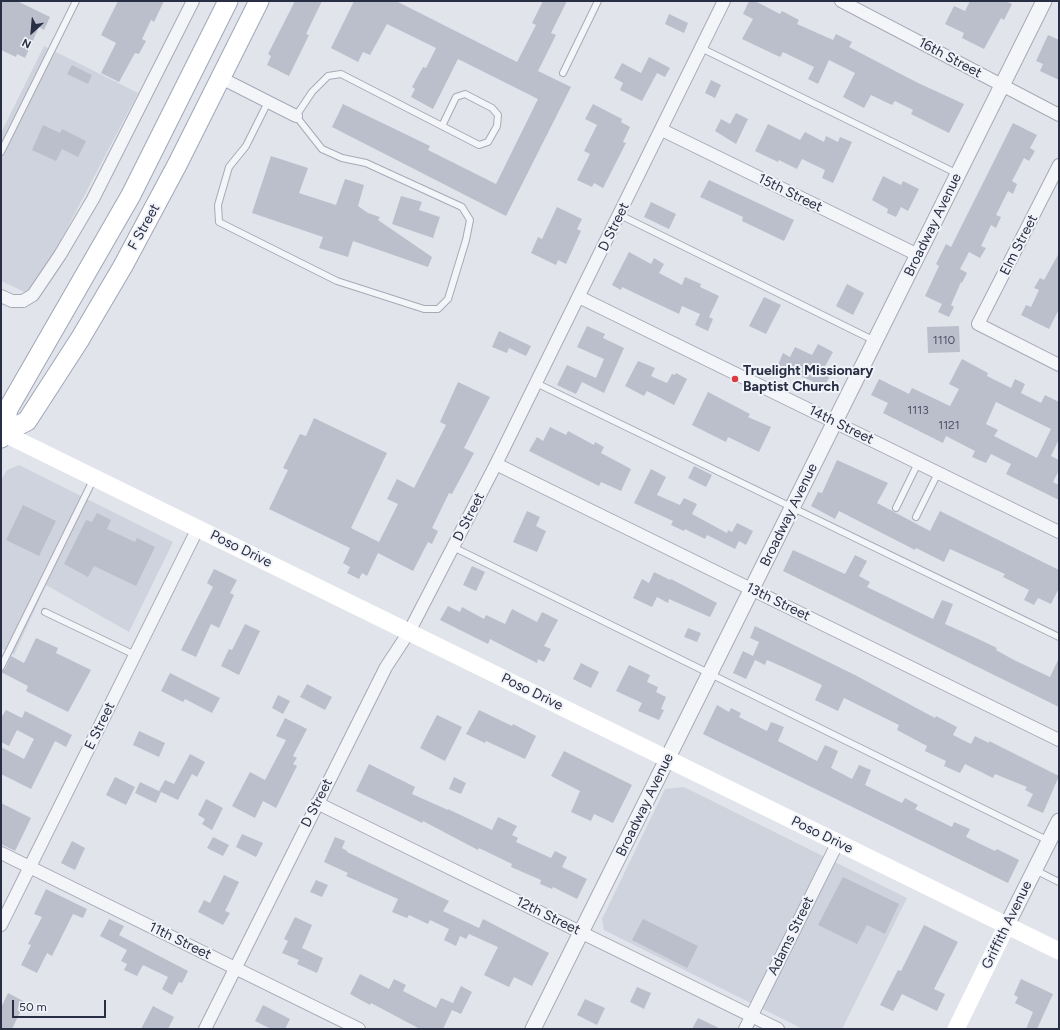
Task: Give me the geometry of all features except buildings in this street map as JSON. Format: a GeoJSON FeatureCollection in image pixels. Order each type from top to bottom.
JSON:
{"type":"FeatureCollection","features":[{"type":"Feature","properties":{"kind":"main road","name":"F Street"},"geometry":{"type":"LineString","coordinates":[[2,434],[8,409],[128,202],[228,1]]}},
{"type":"Feature","properties":{"kind":"main road","name":"F Street"},"geometry":{"type":"LineString","coordinates":[[2,434],[26,421],[80,339],[158,201],[260,1]]}},
{"type":"Feature","properties":{"kind":"main road","name":"Poso Drive"},"geometry":{"type":"LineString","coordinates":[[2,434],[198,528],[1059,951]]}},
{"type":"Feature","properties":{"kind":"main road","name":"Griffith Avenue"},"geometry":{"type":"LineString","coordinates":[[956,1029],[1007,925]]}},
{"type":"Feature","properties":{"kind":"street"},"geometry":{"type":"LineString","coordinates":[[6,298],[23,301],[33,295],[60,255],[93,199],[192,1]]}},
{"type":"Feature","properties":{"kind":"street","name":"D Street"},"geometry":{"type":"LineString","coordinates":[[205,1029],[317,802],[386,667],[409,632],[496,464],[662,130],[724,1]]}},
{"type":"Feature","properties":{"kind":"street","name":"16th Street"},"geometry":{"type":"LineString","coordinates":[[841,1],[1059,115]]}},
{"type":"Feature","properties":{"kind":"street","name":"Broadway Avenue"},"geometry":{"type":"LineString","coordinates":[[534,1029],[1044,1]]}},
{"type":"Feature","properties":{"kind":"street"},"geometry":{"type":"LineString","coordinates":[[221,78],[296,116]]}},
{"type":"Feature","properties":{"kind":"street","name":"15th Street"},"geometry":{"type":"LineString","coordinates":[[662,130],[918,255]]}},
{"type":"Feature","properties":{"kind":"street","name":"Elm Street"},"geometry":{"type":"LineString","coordinates":[[1059,165],[978,324],[1059,365]]}},
{"type":"Feature","properties":{"kind":"street","name":"14th Street"},"geometry":{"type":"LineString","coordinates":[[579,297],[1059,532]]}},
{"type":"Feature","properties":{"kind":"street","name":"13th Street"},"geometry":{"type":"LineString","coordinates":[[496,464],[1059,740]]}},
{"type":"Feature","properties":{"kind":"street","name":"E Street"},"geometry":{"type":"LineString","coordinates":[[1,924],[198,528]]}},
{"type":"Feature","properties":{"kind":"street","name":"12th Street"},"geometry":{"type":"LineString","coordinates":[[317,802],[778,1029]]}},
{"type":"Feature","properties":{"kind":"street","name":"Griffith Avenue"},"geometry":{"type":"LineString","coordinates":[[1007,925],[1059,821]]}},
{"type":"Feature","properties":{"kind":"street","name":"Adams Street"},"geometry":{"type":"LineString","coordinates":[[745,1029],[838,842]]}},
{"type":"Feature","properties":{"kind":"street","name":"11th Street"},"geometry":{"type":"LineString","coordinates":[[1,853],[359,1029]]}},
{"type":"Feature","properties":{"kind":"lane"},"geometry":{"type":"LineString","coordinates":[[1,152],[76,1]]}},
{"type":"Feature","properties":{"kind":"lane"},"geometry":{"type":"LineString","coordinates":[[563,73],[598,1]]}},
{"type":"Feature","properties":{"kind":"lane"},"geometry":{"type":"LineString","coordinates":[[701,48],[958,174]]}},
{"type":"Feature","properties":{"kind":"lane"},"geometry":{"type":"LineString","coordinates":[[268,102],[246,146],[229,167],[218,205],[218,222],[337,281],[424,309],[438,309],[448,299],[466,240],[470,220],[462,207],[366,164],[342,158],[322,149],[296,116],[312,92],[328,76],[340,74],[479,145],[488,142],[496,126],[498,115],[492,108],[464,94],[456,97],[442,126]]}},
{"type":"Feature","properties":{"kind":"lane"},"geometry":{"type":"LineString","coordinates":[[620,215],[875,341]]}},
{"type":"Feature","properties":{"kind":"lane"},"geometry":{"type":"LineString","coordinates":[[536,383],[1059,636]]}},
{"type":"Feature","properties":{"kind":"lane"},"geometry":{"type":"LineString","coordinates":[[896,508],[918,463]]}},
{"type":"Feature","properties":{"kind":"lane"},"geometry":{"type":"LineString","coordinates":[[916,517],[938,472]]}},
{"type":"Feature","properties":{"kind":"lane"},"geometry":{"type":"LineString","coordinates":[[1,667],[95,478]]}},
{"type":"Feature","properties":{"kind":"lane"},"geometry":{"type":"LineString","coordinates":[[453,547],[1049,841]]}},
{"type":"Feature","properties":{"kind":"lane"},"geometry":{"type":"LineString","coordinates":[[45,612],[135,655]]}},
{"type":"Feature","properties":{"kind":"lane"},"geometry":{"type":"LineString","coordinates":[[1035,870],[1059,882]]}},
{"type":"Feature","properties":{"kind":"shaded area"},"geometry":{"type":"Polygon","coordinates":[[[44,46],[138,93],[41,278],[27,293],[1,281],[1,133],[44,46]]]}},
{"type":"Feature","properties":{"kind":"shaded area"},"geometry":{"type":"Polygon","coordinates":[[[19,465],[173,542],[129,632],[46,585],[14,655],[1,648],[1,480],[7,470],[19,465]]]}},
{"type":"Feature","properties":{"kind":"shaded area"},"geometry":{"type":"Polygon","coordinates":[[[684,787],[907,898],[842,1029],[803,1029],[604,930],[602,919],[665,789],[684,787]]]}},
{"type":"Feature","properties":{"kind":"place","name":"Truelight Missionary Baptist Church"},"geometry":{"type":"Point","coordinates":[735,379]}}]}
